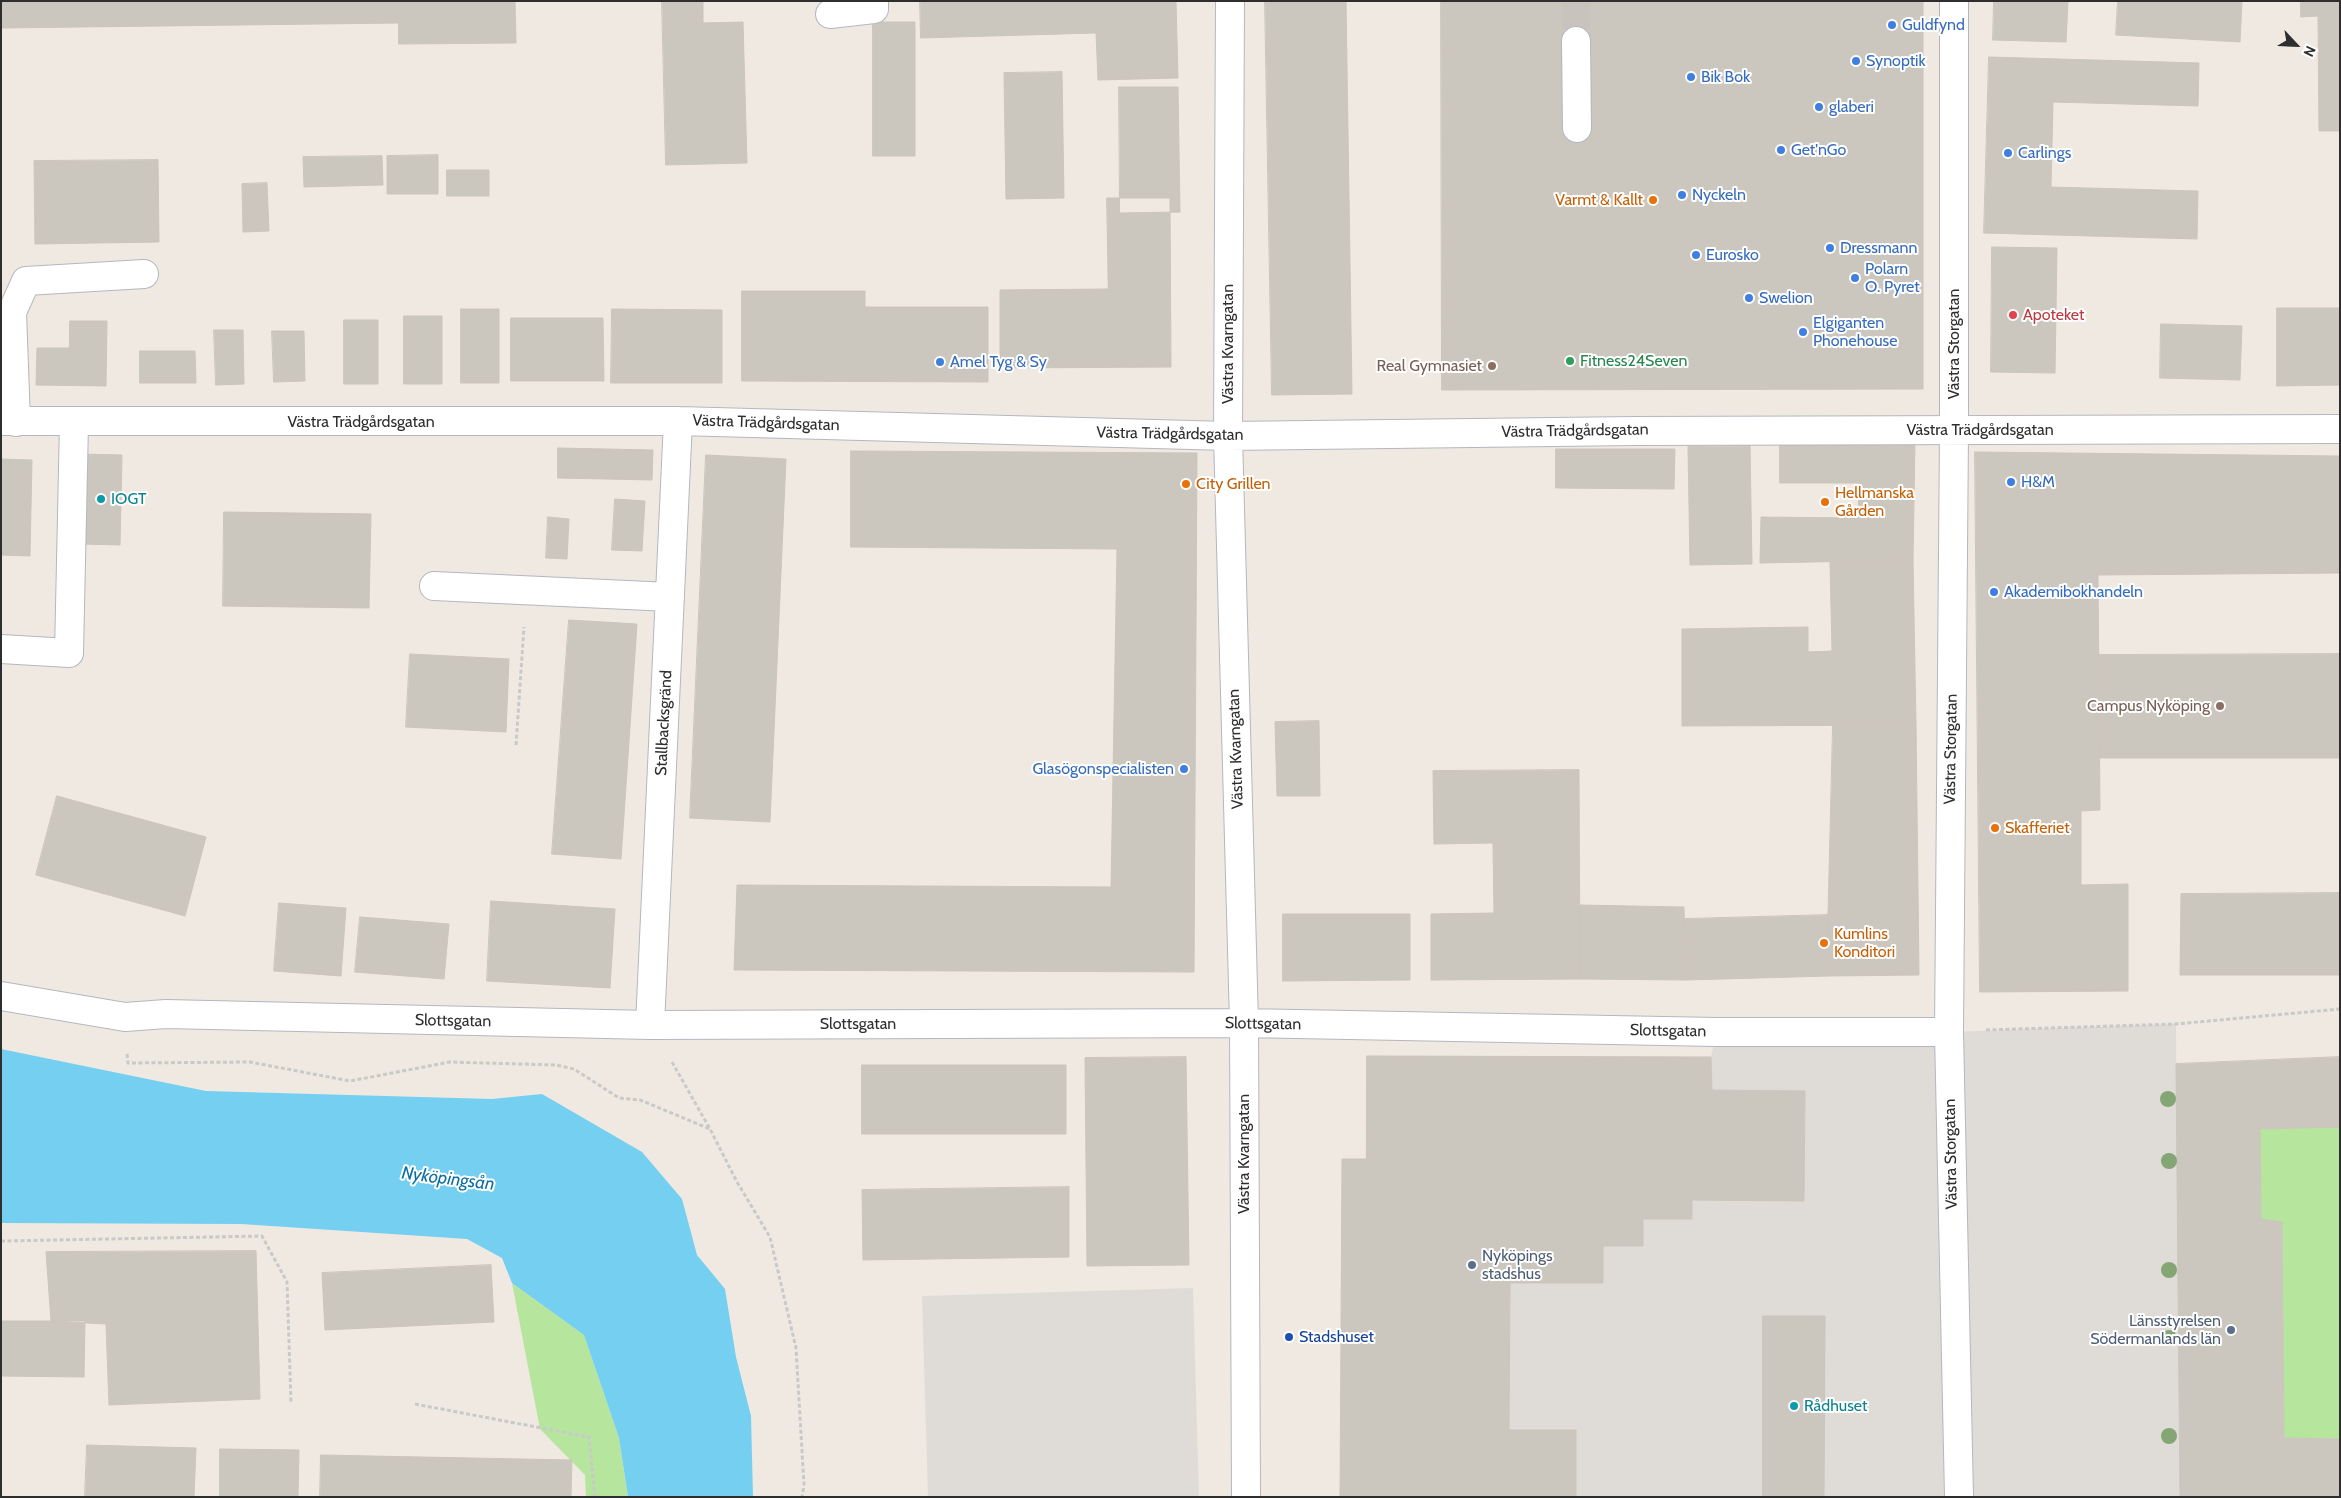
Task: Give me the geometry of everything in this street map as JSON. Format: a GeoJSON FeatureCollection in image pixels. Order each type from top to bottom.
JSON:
{"type":"FeatureCollection","features":[{"type":"Feature","properties":{"kind":"street"},"geometry":{"type":"LineString","coordinates":[[830,14],[874,9],[874,1]]}},
{"type":"Feature","properties":{"kind":"street","name":"Västra Kvarngatan"},"geometry":{"type":"LineString","coordinates":[[1230,1],[1228,436],[1244,1023],[1246,1497]]}},
{"type":"Feature","properties":{"kind":"street","name":"Västra Storgatan"},"geometry":{"type":"LineString","coordinates":[[1954,1],[1954,431],[1949,1032],[1959,1497]]}},
{"type":"Feature","properties":{"kind":"street"},"geometry":{"type":"LineString","coordinates":[[1576,41],[1577,128]]}},
{"type":"Feature","properties":{"kind":"street"},"geometry":{"type":"LineString","coordinates":[[8,421],[12,312],[26,281],[144,274]]}},
{"type":"Feature","properties":{"kind":"street","name":"Västra Trädgårdsgatan"},"geometry":{"type":"LineString","coordinates":[[8,421],[74,423],[678,421],[1228,436],[1635,430],[2340,429]]}},
{"type":"Feature","properties":{"kind":"street","name":"Stallbacksgränd"},"geometry":{"type":"LineString","coordinates":[[650,1025],[678,421]]}},
{"type":"Feature","properties":{"kind":"street"},"geometry":{"type":"LineString","coordinates":[[1,649],[69,653],[74,423]]}},
{"type":"Feature","properties":{"kind":"street"},"geometry":{"type":"LineString","coordinates":[[434,586],[670,597]]}},
{"type":"Feature","properties":{"kind":"street","name":"Slottsgatan"},"geometry":{"type":"LineString","coordinates":[[1,996],[125,1017],[166,1014],[650,1025],[1244,1023],[1716,1032],[1949,1032]]}},
{"type":"Feature","properties":{"kind":"path"},"geometry":{"type":"LineString","coordinates":[[516,746],[527,589]]}},
{"type":"Feature","properties":{"kind":"path"},"geometry":{"type":"LineString","coordinates":[[1949,1032],[2176,1024],[2340,1009]]}},
{"type":"Feature","properties":{"kind":"path"},"geometry":{"type":"LineString","coordinates":[[650,1025],[770,1238],[796,1348],[804,1484],[802,1497]]}},
{"type":"Feature","properties":{"kind":"path"},"geometry":{"type":"LineString","coordinates":[[128,1063],[250,1062],[350,1081],[450,1062],[556,1065],[574,1069],[619,1098],[640,1100],[710,1129]]}},
{"type":"Feature","properties":{"kind":"path"},"geometry":{"type":"LineString","coordinates":[[1,1241],[262,1236],[287,1282],[291,1403]]}},
{"type":"Feature","properties":{"kind":"path"},"geometry":{"type":"LineString","coordinates":[[415,1404],[589,1437],[595,1497]]}},
{"type":"Feature","properties":{"kind":"green space"},"geometry":{"type":"Polygon","coordinates":[[[2340,1127],[2340,1439],[2284,1438],[2282,1222],[2261,1219],[2260,1129],[2340,1127]]]}},
{"type":"Feature","properties":{"kind":"green space"},"geometry":{"type":"Polygon","coordinates":[[[512,1283],[584,1335],[619,1438],[628,1497],[586,1497],[585,1475],[540,1429],[512,1283]]]}},
{"type":"Feature","properties":{"kind":"shaded area"},"geometry":{"type":"Polygon","coordinates":[[[2176,1024],[2180,1497],[1824,1497],[1824,1316],[1763,1316],[1763,1497],[1576,1497],[1576,1430],[1509,1430],[1510,1283],[1603,1283],[1603,1246],[1642,1246],[1643,1219],[1692,1219],[1692,1200],[1804,1200],[1805,1091],[1712,1090],[1711,1057],[1716,1032],[1949,1032],[2176,1024]]]}},
{"type":"Feature","properties":{"kind":"shaded area"},"geometry":{"type":"Polygon","coordinates":[[[1193,1288],[1199,1497],[928,1497],[922,1296],[1193,1288]]]}},
{"type":"Feature","properties":{"kind":"water","name":"Nyköpingsån"},"geometry":{"type":"Polygon","coordinates":[[[1,1049],[206,1091],[492,1099],[542,1094],[642,1152],[682,1199],[697,1255],[725,1289],[736,1357],[751,1416],[753,1497],[628,1497],[619,1438],[584,1335],[512,1283],[502,1258],[467,1239],[241,1224],[1,1223],[1,1049]]]}},
{"type":"Feature","properties":{"kind":"building"},"geometry":{"type":"Polygon","coordinates":[[[1,1],[398,1],[398,23],[1,28],[1,1]]]}},
{"type":"Feature","properties":{"kind":"building"},"geometry":{"type":"Polygon","coordinates":[[[399,1],[515,1],[516,43],[399,44],[399,1]]]}},
{"type":"Feature","properties":{"kind":"building"},"geometry":{"type":"Polygon","coordinates":[[[662,1],[703,1],[703,23],[743,22],[747,163],[666,165],[662,1]]]}},
{"type":"Feature","properties":{"kind":"building"},"geometry":{"type":"Polygon","coordinates":[[[920,1],[1176,1],[1178,78],[1098,80],[1096,33],[921,38],[920,1]]]}},
{"type":"Feature","properties":{"kind":"building"},"geometry":{"type":"Polygon","coordinates":[[[1265,1],[1346,1],[1352,394],[1272,395],[1265,1]]]}},
{"type":"Feature","properties":{"kind":"building","name":"Nyckeln"},"geometry":{"type":"Polygon","coordinates":[[[1441,1],[1923,1],[1923,389],[1442,390],[1441,1]]]}},
{"type":"Feature","properties":{"kind":"building"},"geometry":{"type":"Polygon","coordinates":[[[1994,1],[2068,1],[2066,42],[1993,40],[1994,1]]]}},
{"type":"Feature","properties":{"kind":"building"},"geometry":{"type":"Polygon","coordinates":[[[2118,1],[2242,1],[2240,42],[2116,35],[2118,1]]]}},
{"type":"Feature","properties":{"kind":"building"},"geometry":{"type":"Polygon","coordinates":[[[2301,1],[2340,1],[2340,131],[2319,131],[2318,16],[2301,17],[2301,1]]]}},
{"type":"Feature","properties":{"kind":"building"},"geometry":{"type":"Polygon","coordinates":[[[873,22],[915,22],[915,156],[873,156],[873,22]]]}},
{"type":"Feature","properties":{"kind":"building"},"geometry":{"type":"Polygon","coordinates":[[[1989,57],[2199,63],[2198,106],[2053,102],[2051,187],[2198,191],[2197,239],[1984,233],[1989,57]]]}},
{"type":"Feature","properties":{"kind":"building"},"geometry":{"type":"Polygon","coordinates":[[[1062,72],[1064,198],[1006,199],[1004,73],[1062,72]]]}},
{"type":"Feature","properties":{"kind":"building"},"geometry":{"type":"Polygon","coordinates":[[[1119,87],[1178,87],[1180,212],[1120,213],[1119,87]]]}},
{"type":"Feature","properties":{"kind":"building"},"geometry":{"type":"Polygon","coordinates":[[[438,155],[438,194],[387,194],[387,156],[438,155]]]}},
{"type":"Feature","properties":{"kind":"building"},"geometry":{"type":"Polygon","coordinates":[[[382,156],[383,185],[304,187],[303,157],[382,156]]]}},
{"type":"Feature","properties":{"kind":"building"},"geometry":{"type":"Polygon","coordinates":[[[158,160],[159,242],[35,244],[34,161],[158,160]]]}},
{"type":"Feature","properties":{"kind":"building"},"geometry":{"type":"Polygon","coordinates":[[[447,170],[489,170],[489,196],[447,196],[447,170]]]}},
{"type":"Feature","properties":{"kind":"building"},"geometry":{"type":"Polygon","coordinates":[[[267,183],[269,231],[243,232],[242,184],[267,183]]]}},
{"type":"Feature","properties":{"kind":"building"},"geometry":{"type":"Polygon","coordinates":[[[1107,198],[1170,198],[1171,367],[1000,368],[1000,290],[1108,289],[1107,198]]]}},
{"type":"Feature","properties":{"kind":"building"},"geometry":{"type":"Polygon","coordinates":[[[1992,247],[2057,248],[2055,373],[1991,372],[1992,247]]]}},
{"type":"Feature","properties":{"kind":"building"},"geometry":{"type":"Polygon","coordinates":[[[742,291],[865,291],[865,307],[988,307],[988,382],[742,381],[742,291]]]}},
{"type":"Feature","properties":{"kind":"building"},"geometry":{"type":"Polygon","coordinates":[[[2277,308],[2340,308],[2340,385],[2277,386],[2277,308]]]}},
{"type":"Feature","properties":{"kind":"building"},"geometry":{"type":"Polygon","coordinates":[[[461,309],[499,309],[499,383],[461,383],[461,309]]]}},
{"type":"Feature","properties":{"kind":"building"},"geometry":{"type":"Polygon","coordinates":[[[612,309],[722,310],[722,383],[611,383],[612,309]]]}},
{"type":"Feature","properties":{"kind":"building"},"geometry":{"type":"Polygon","coordinates":[[[404,316],[442,316],[442,384],[404,384],[404,316]]]}},
{"type":"Feature","properties":{"kind":"building"},"geometry":{"type":"Polygon","coordinates":[[[511,318],[603,318],[604,381],[511,381],[511,318]]]}},
{"type":"Feature","properties":{"kind":"building"},"geometry":{"type":"Polygon","coordinates":[[[344,320],[378,320],[378,384],[344,384],[344,320]]]}},
{"type":"Feature","properties":{"kind":"building"},"geometry":{"type":"Polygon","coordinates":[[[70,321],[107,321],[106,386],[36,385],[37,348],[69,348],[70,321]]]}},
{"type":"Feature","properties":{"kind":"building"},"geometry":{"type":"Polygon","coordinates":[[[2161,324],[2242,326],[2240,380],[2160,378],[2161,324]]]}},
{"type":"Feature","properties":{"kind":"building"},"geometry":{"type":"Polygon","coordinates":[[[214,330],[243,330],[244,384],[216,385],[214,330]]]}},
{"type":"Feature","properties":{"kind":"building"},"geometry":{"type":"Polygon","coordinates":[[[272,331],[304,331],[305,381],[274,382],[272,331]]]}},
{"type":"Feature","properties":{"kind":"building"},"geometry":{"type":"Polygon","coordinates":[[[140,351],[195,351],[196,383],[140,383],[140,351]]]}},
{"type":"Feature","properties":{"kind":"building"},"geometry":{"type":"Polygon","coordinates":[[[1780,439],[1915,440],[1913,560],[1760,563],[1761,517],[1858,518],[1859,483],[1780,483],[1780,439]]]}},
{"type":"Feature","properties":{"kind":"building"},"geometry":{"type":"Polygon","coordinates":[[[1750,446],[1752,564],[1690,565],[1688,447],[1750,446]]]}},
{"type":"Feature","properties":{"kind":"building"},"geometry":{"type":"Polygon","coordinates":[[[558,448],[653,450],[652,480],[558,478],[558,448]]]}},
{"type":"Feature","properties":{"kind":"building"},"geometry":{"type":"Polygon","coordinates":[[[1556,449],[1675,449],[1674,489],[1556,488],[1556,449]]]}},
{"type":"Feature","properties":{"kind":"building"},"geometry":{"type":"Polygon","coordinates":[[[851,451],[1197,453],[1194,972],[734,970],[737,885],[1111,887],[1117,549],[851,547],[851,451]]]}},
{"type":"Feature","properties":{"kind":"building"},"geometry":{"type":"Polygon","coordinates":[[[1975,452],[2340,456],[2340,573],[2098,575],[2100,810],[2081,811],[2081,885],[2128,884],[2128,991],[1980,992],[1975,452]]]}},
{"type":"Feature","properties":{"kind":"building","name":"IOGT"},"geometry":{"type":"Polygon","coordinates":[[[83,454],[122,455],[120,545],[80,544],[83,454]]]}},
{"type":"Feature","properties":{"kind":"building"},"geometry":{"type":"Polygon","coordinates":[[[706,455],[786,459],[770,822],[690,818],[706,455]]]}},
{"type":"Feature","properties":{"kind":"building"},"geometry":{"type":"Polygon","coordinates":[[[1,459],[32,460],[30,556],[1,555],[1,459]]]}},
{"type":"Feature","properties":{"kind":"building"},"geometry":{"type":"Polygon","coordinates":[[[615,499],[645,501],[642,551],[612,550],[615,499]]]}},
{"type":"Feature","properties":{"kind":"building"},"geometry":{"type":"Polygon","coordinates":[[[224,512],[371,514],[369,608],[223,606],[224,512]]]}},
{"type":"Feature","properties":{"kind":"building"},"geometry":{"type":"Polygon","coordinates":[[[548,517],[569,519],[567,559],[546,558],[548,517]]]}},
{"type":"Feature","properties":{"kind":"building"},"geometry":{"type":"Polygon","coordinates":[[[1913,560],[1916,725],[1682,726],[1682,629],[1808,627],[1808,652],[1832,651],[1830,562],[1913,560]]]}},
{"type":"Feature","properties":{"kind":"building"},"geometry":{"type":"Polygon","coordinates":[[[569,620],[637,624],[621,859],[552,854],[569,620]]]}},
{"type":"Feature","properties":{"kind":"building"},"geometry":{"type":"Polygon","coordinates":[[[410,654],[509,659],[506,732],[406,727],[410,654]]]}},
{"type":"Feature","properties":{"kind":"building","name":"Campus Nyköping"},"geometry":{"type":"Polygon","coordinates":[[[2340,654],[2340,758],[2100,758],[2099,655],[2340,654]]]}},
{"type":"Feature","properties":{"kind":"building"},"geometry":{"type":"Polygon","coordinates":[[[1319,721],[1320,796],[1277,796],[1275,722],[1319,721]]]}},
{"type":"Feature","properties":{"kind":"building"},"geometry":{"type":"Polygon","coordinates":[[[1833,725],[1916,725],[1919,975],[1829,976],[1828,915],[1833,725]]]}},
{"type":"Feature","properties":{"kind":"building"},"geometry":{"type":"Polygon","coordinates":[[[1579,770],[1580,979],[1431,980],[1431,914],[1494,913],[1493,843],[1434,844],[1433,771],[1579,770]]]}},
{"type":"Feature","properties":{"kind":"building"},"geometry":{"type":"Polygon","coordinates":[[[57,796],[206,837],[185,916],[36,875],[57,796]]]}},
{"type":"Feature","properties":{"kind":"building"},"geometry":{"type":"Polygon","coordinates":[[[2340,893],[2340,975],[2180,975],[2181,894],[2340,893]]]}},
{"type":"Feature","properties":{"kind":"building"},"geometry":{"type":"Polygon","coordinates":[[[491,901],[615,909],[610,988],[487,981],[491,901]]]}},
{"type":"Feature","properties":{"kind":"building"},"geometry":{"type":"Polygon","coordinates":[[[279,903],[346,908],[341,976],[274,971],[279,903]]]}},
{"type":"Feature","properties":{"kind":"building"},"geometry":{"type":"Polygon","coordinates":[[[1580,905],[1684,907],[1686,980],[1580,979],[1580,905]]]}},
{"type":"Feature","properties":{"kind":"building"},"geometry":{"type":"Polygon","coordinates":[[[1283,914],[1410,914],[1410,980],[1283,981],[1283,914]]]}},
{"type":"Feature","properties":{"kind":"building"},"geometry":{"type":"Polygon","coordinates":[[[1828,915],[1829,976],[1686,980],[1684,919],[1828,915]]]}},
{"type":"Feature","properties":{"kind":"building"},"geometry":{"type":"Polygon","coordinates":[[[360,917],[449,924],[444,979],[355,972],[360,917]]]}},
{"type":"Feature","properties":{"kind":"building","name":"Nyköpings stadshus"},"geometry":{"type":"Polygon","coordinates":[[[1367,1056],[1711,1057],[1712,1090],[1805,1091],[1804,1201],[1692,1200],[1692,1219],[1643,1219],[1643,1246],[1603,1246],[1603,1283],[1510,1283],[1509,1430],[1576,1430],[1576,1497],[1340,1497],[1342,1159],[1366,1159],[1367,1056]]]}},
{"type":"Feature","properties":{"kind":"building"},"geometry":{"type":"Polygon","coordinates":[[[1186,1057],[1189,1265],[1087,1266],[1085,1058],[1186,1057]]]}},
{"type":"Feature","properties":{"kind":"building","name":"Länsstyrelsen Södermanlands län"},"geometry":{"type":"Polygon","coordinates":[[[2340,1057],[2340,1127],[2260,1129],[2261,1219],[2282,1222],[2284,1438],[2340,1439],[2340,1497],[2180,1497],[2176,1064],[2340,1057]]]}},
{"type":"Feature","properties":{"kind":"building"},"geometry":{"type":"Polygon","coordinates":[[[862,1065],[1066,1065],[1066,1134],[862,1134],[862,1065]]]}},
{"type":"Feature","properties":{"kind":"building"},"geometry":{"type":"Polygon","coordinates":[[[1069,1187],[1069,1257],[863,1260],[862,1190],[1069,1187]]]}},
{"type":"Feature","properties":{"kind":"building"},"geometry":{"type":"Polygon","coordinates":[[[256,1251],[260,1399],[109,1405],[106,1324],[51,1321],[46,1252],[256,1251]]]}},
{"type":"Feature","properties":{"kind":"building"},"geometry":{"type":"Polygon","coordinates":[[[491,1265],[494,1322],[325,1330],[322,1273],[491,1265]]]}},
{"type":"Feature","properties":{"kind":"building","name":"Rådhuset"},"geometry":{"type":"Polygon","coordinates":[[[1763,1316],[1825,1316],[1824,1497],[1763,1497],[1763,1316]]]}},
{"type":"Feature","properties":{"kind":"building"},"geometry":{"type":"Polygon","coordinates":[[[1,1321],[85,1321],[84,1377],[1,1376],[1,1321]]]}},
{"type":"Feature","properties":{"kind":"building"},"geometry":{"type":"Polygon","coordinates":[[[87,1445],[196,1448],[194,1497],[85,1497],[87,1445]]]}},
{"type":"Feature","properties":{"kind":"building"},"geometry":{"type":"Polygon","coordinates":[[[220,1449],[299,1450],[298,1497],[220,1497],[220,1449]]]}},
{"type":"Feature","properties":{"kind":"building"},"geometry":{"type":"Polygon","coordinates":[[[321,1455],[572,1460],[571,1497],[320,1497],[321,1455]]]}},
{"type":"Feature","properties":{"kind":"tunnel"},"geometry":{"type":"LineString","coordinates":[[1576,1],[1576,41]]}},
{"type":"Feature","properties":{"kind":"place","name":"Guldfynd"},"geometry":{"type":"Point","coordinates":[1892,25]}},
{"type":"Feature","properties":{"kind":"place","name":"Synoptik"},"geometry":{"type":"Point","coordinates":[1856,61]}},
{"type":"Feature","properties":{"kind":"place","name":"Bik Bok"},"geometry":{"type":"Point","coordinates":[1691,77]}},
{"type":"Feature","properties":{"kind":"place","name":"glaberi"},"geometry":{"type":"Point","coordinates":[1819,107]}},
{"type":"Feature","properties":{"kind":"place","name":"Get'nGo"},"geometry":{"type":"Point","coordinates":[1781,150]}},
{"type":"Feature","properties":{"kind":"place","name":"Carlings"},"geometry":{"type":"Point","coordinates":[2008,153]}},
{"type":"Feature","properties":{"kind":"place","name":"Nyckeln"},"geometry":{"type":"Point","coordinates":[1682,195]}},
{"type":"Feature","properties":{"kind":"place","name":"Varmt & Kallt"},"geometry":{"type":"Point","coordinates":[1653,200]}},
{"type":"Feature","properties":{"kind":"place","name":"Dressmann"},"geometry":{"type":"Point","coordinates":[1830,248]}},
{"type":"Feature","properties":{"kind":"place","name":"Eurosko"},"geometry":{"type":"Point","coordinates":[1696,255]}},
{"type":"Feature","properties":{"kind":"place","name":"Polarn O. Pyret"},"geometry":{"type":"Point","coordinates":[1855,278]}},
{"type":"Feature","properties":{"kind":"place","name":"Swelion"},"geometry":{"type":"Point","coordinates":[1749,298]}},
{"type":"Feature","properties":{"kind":"place","name":"Apoteket"},"geometry":{"type":"Point","coordinates":[2013,315]}},
{"type":"Feature","properties":{"kind":"place","name":"Elgiganten Phonehouse"},"geometry":{"type":"Point","coordinates":[1803,332]}},
{"type":"Feature","properties":{"kind":"place","name":"Fitness24Seven"},"geometry":{"type":"Point","coordinates":[1570,361]}},
{"type":"Feature","properties":{"kind":"place","name":"Amel Tyg & Sy"},"geometry":{"type":"Point","coordinates":[940,362]}},
{"type":"Feature","properties":{"kind":"place","name":"Real Gymnasiet"},"geometry":{"type":"Point","coordinates":[1492,366]}},
{"type":"Feature","properties":{"kind":"place","name":"H&M"},"geometry":{"type":"Point","coordinates":[2011,482]}},
{"type":"Feature","properties":{"kind":"place","name":"City Grillen"},"geometry":{"type":"Point","coordinates":[1186,484]}},
{"type":"Feature","properties":{"kind":"place","name":"IOGT"},"geometry":{"type":"Point","coordinates":[101,499]}},
{"type":"Feature","properties":{"kind":"place","name":"Hellmanska Gården"},"geometry":{"type":"Point","coordinates":[1825,502]}},
{"type":"Feature","properties":{"kind":"place","name":"Akademibokhandeln"},"geometry":{"type":"Point","coordinates":[1994,592]}},
{"type":"Feature","properties":{"kind":"place","name":"Campus Nyköping"},"geometry":{"type":"Point","coordinates":[2220,706]}},
{"type":"Feature","properties":{"kind":"place","name":"Glasögonspecialisten"},"geometry":{"type":"Point","coordinates":[1184,769]}},
{"type":"Feature","properties":{"kind":"place","name":"Skafferiet"},"geometry":{"type":"Point","coordinates":[1995,828]}},
{"type":"Feature","properties":{"kind":"place","name":"Kumlins Konditori"},"geometry":{"type":"Point","coordinates":[1824,943]}},
{"type":"Feature","properties":{"kind":"place","name":"Nyköpings stadshus"},"geometry":{"type":"Point","coordinates":[1472,1265]}},
{"type":"Feature","properties":{"kind":"place","name":"Länsstyrelsen Södermanlands län"},"geometry":{"type":"Point","coordinates":[2231,1330]}},
{"type":"Feature","properties":{"kind":"place","name":"Stadshuset"},"geometry":{"type":"Point","coordinates":[1289,1337]}},
{"type":"Feature","properties":{"kind":"place","name":"Rådhuset"},"geometry":{"type":"Point","coordinates":[1794,1406]}}]}
